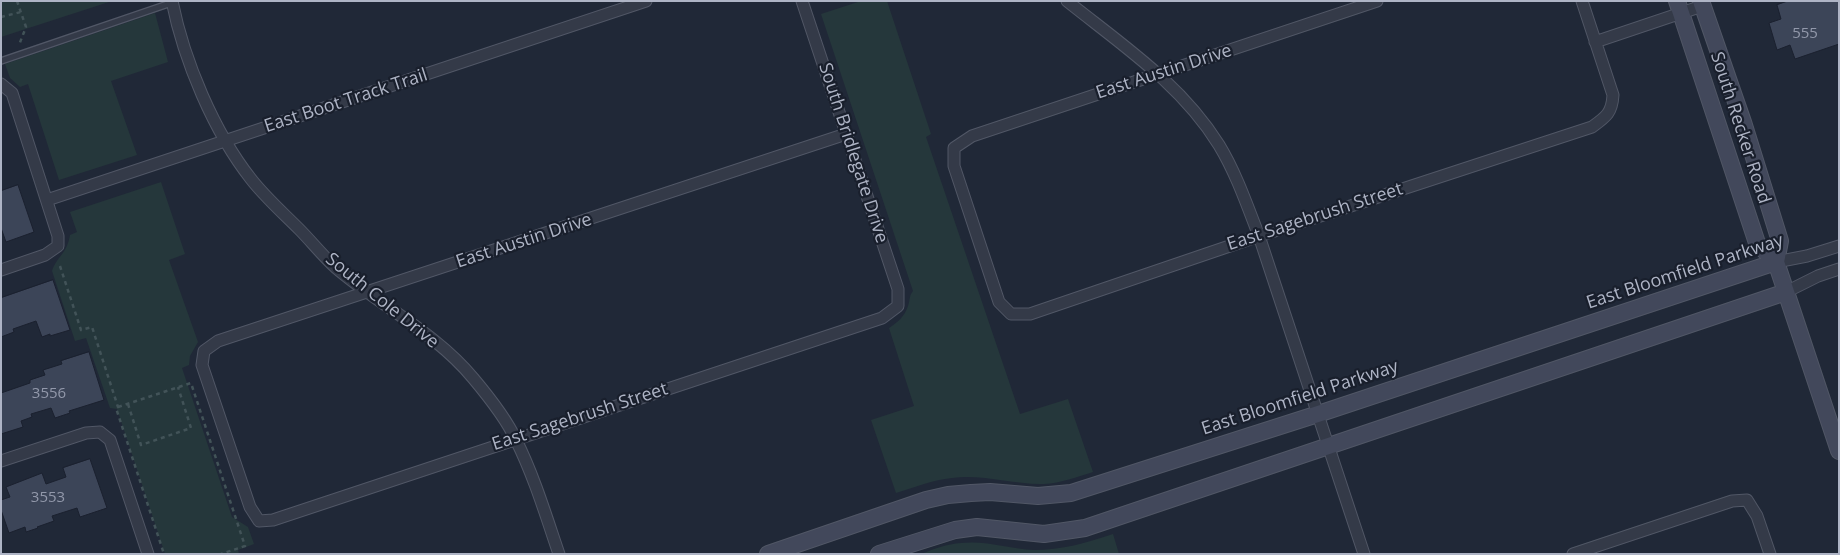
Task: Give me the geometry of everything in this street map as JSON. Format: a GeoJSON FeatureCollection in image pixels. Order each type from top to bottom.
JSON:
{"type":"FeatureCollection","features":[{"type":"Feature","properties":{"kind":"street","name":"East Boot Track Trail"},"geometry":{"type":"LineString","coordinates":[[47,200],[646,1]]}},
{"type":"Feature","properties":{"kind":"street"},"geometry":{"type":"LineString","coordinates":[[1067,1],[1159,74],[1186,103],[1218,145],[1242,191],[1259,236],[1364,554]]}},
{"type":"Feature","properties":{"kind":"street","name":"East Austin Drive"},"geometry":{"type":"LineString","coordinates":[[1011,314],[998,302],[954,166],[954,148],[972,136],[1377,1]]}},
{"type":"Feature","properties":{"kind":"street"},"geometry":{"type":"LineString","coordinates":[[1582,1],[1595,42],[1679,7],[1702,4]]}},
{"type":"Feature","properties":{"kind":"street","name":"South Cole Drive"},"geometry":{"type":"LineString","coordinates":[[174,2],[186,55],[196,80],[225,142],[252,181],[335,267],[429,337],[473,377],[516,438],[532,476],[558,554]]}},
{"type":"Feature","properties":{"kind":"street","name":"South Bridlegate Drive"},"geometry":{"type":"LineString","coordinates":[[804,2],[898,289],[898,306]]}},
{"type":"Feature","properties":{"kind":"street","name":"South Recker Road"},"geometry":{"type":"LineString","coordinates":[[1702,4],[1743,122],[1780,241],[1776,262]]}},
{"type":"Feature","properties":{"kind":"street","name":"South Recker Road"},"geometry":{"type":"LineString","coordinates":[[1679,7],[1757,243],[1776,262],[1839,451]]}},
{"type":"Feature","properties":{"kind":"street","name":"East Sagebrush Street"},"geometry":{"type":"LineString","coordinates":[[1011,314],[1030,314],[1259,236],[1592,127],[1604,118],[1612,107],[1613,95],[1595,42]]}},
{"type":"Feature","properties":{"kind":"street"},"geometry":{"type":"LineString","coordinates":[[1,270],[44,255],[58,246],[58,236],[12,93],[2,84]]}},
{"type":"Feature","properties":{"kind":"street","name":"East Austin Drive"},"geometry":{"type":"LineString","coordinates":[[260,522],[250,507],[202,365],[204,351],[218,341],[846,134]]}},
{"type":"Feature","properties":{"kind":"street","name":"East Bloomfield Parkway"},"geometry":{"type":"LineString","coordinates":[[768,554],[926,500],[948,495],[990,492],[1038,496],[1071,493],[1318,414],[1776,262],[1807,256],[1839,246]]}},
{"type":"Feature","properties":{"kind":"street"},"geometry":{"type":"LineString","coordinates":[[879,554],[955,530],[978,527],[1044,534],[1085,528],[1786,292],[1818,276],[1839,269]]}},
{"type":"Feature","properties":{"kind":"street","name":"East Sagebrush Street"},"geometry":{"type":"LineString","coordinates":[[260,522],[273,520],[882,318],[898,306]]}},
{"type":"Feature","properties":{"kind":"street"},"geometry":{"type":"LineString","coordinates":[[1,461],[86,433],[100,432],[110,440],[148,554]]}},
{"type":"Feature","properties":{"kind":"street"},"geometry":{"type":"LineString","coordinates":[[1573,554],[1732,500],[1747,500],[1757,516],[1770,554]]}},
{"type":"Feature","properties":{"kind":"lane"},"geometry":{"type":"LineString","coordinates":[[1,61],[174,2]]}},
{"type":"Feature","properties":{"kind":"path"},"geometry":{"type":"LineString","coordinates":[[17,1],[26,27],[18,46]]}},
{"type":"Feature","properties":{"kind":"path"},"geometry":{"type":"LineString","coordinates":[[1,17],[21,12]]}},
{"type":"Feature","properties":{"kind":"path"},"geometry":{"type":"LineString","coordinates":[[60,266],[82,330],[92,327],[118,407],[116,408],[164,554]]}},
{"type":"Feature","properties":{"kind":"path"},"geometry":{"type":"LineString","coordinates":[[118,407],[191,383],[245,546],[221,554]]}},
{"type":"Feature","properties":{"kind":"path"},"geometry":{"type":"LineString","coordinates":[[128,404],[141,445],[191,428],[178,387]]}},
{"type":"Feature","properties":{"kind":"shaded area"},"geometry":{"type":"Polygon","coordinates":[[[1,1],[112,1],[1,37],[1,1]]]}},
{"type":"Feature","properties":{"kind":"shaded area"},"geometry":{"type":"Polygon","coordinates":[[[861,1],[887,1],[931,134],[926,137],[1020,414],[1068,399],[1093,472],[1063,481],[1044,484],[975,477],[952,478],[931,482],[896,493],[871,420],[914,406],[889,328],[905,313],[913,291],[821,14],[861,1]]]}},
{"type":"Feature","properties":{"kind":"shaded area"},"geometry":{"type":"Polygon","coordinates":[[[155,13],[168,62],[111,81],[137,155],[59,180],[28,84],[20,87],[10,78],[5,64],[155,13]]]}},
{"type":"Feature","properties":{"kind":"shaded area"},"geometry":{"type":"Polygon","coordinates":[[[161,182],[185,254],[169,260],[198,342],[190,356],[189,365],[182,368],[232,517],[248,527],[254,544],[238,550],[239,554],[165,554],[117,409],[110,408],[86,338],[75,341],[52,271],[67,247],[70,235],[77,232],[70,212],[161,182]]]}},
{"type":"Feature","properties":{"kind":"shaded area"},"geometry":{"type":"Polygon","coordinates":[[[1113,534],[1119,554],[921,554],[946,546],[970,542],[1034,550],[1054,549],[1084,543],[1113,534]]]}},
{"type":"Feature","properties":{"kind":"building"},"geometry":{"type":"Polygon","coordinates":[[[1788,1],[1839,1],[1839,44],[1795,59],[1790,45],[1777,50],[1769,23],[1781,19],[1777,5],[1788,1]]]}},
{"type":"Feature","properties":{"kind":"building"},"geometry":{"type":"Polygon","coordinates":[[[18,185],[34,232],[6,242],[1,228],[1,191],[18,185]]]}},
{"type":"Feature","properties":{"kind":"building"},"geometry":{"type":"Polygon","coordinates":[[[53,280],[70,330],[42,337],[36,321],[13,329],[14,332],[1,337],[1,298],[53,280]]]}},
{"type":"Feature","properties":{"kind":"building"},"geometry":{"type":"Polygon","coordinates":[[[89,352],[104,400],[69,411],[70,413],[55,418],[51,408],[31,414],[32,417],[21,421],[23,427],[1,434],[1,393],[30,383],[30,380],[45,375],[43,370],[62,364],[61,361],[89,352]]]}},
{"type":"Feature","properties":{"kind":"building"},"geometry":{"type":"Polygon","coordinates":[[[90,459],[107,508],[80,517],[77,508],[52,516],[54,521],[38,528],[26,532],[25,527],[9,533],[1,510],[1,500],[10,497],[6,487],[42,473],[46,484],[66,477],[63,468],[90,459]]]}}]}
